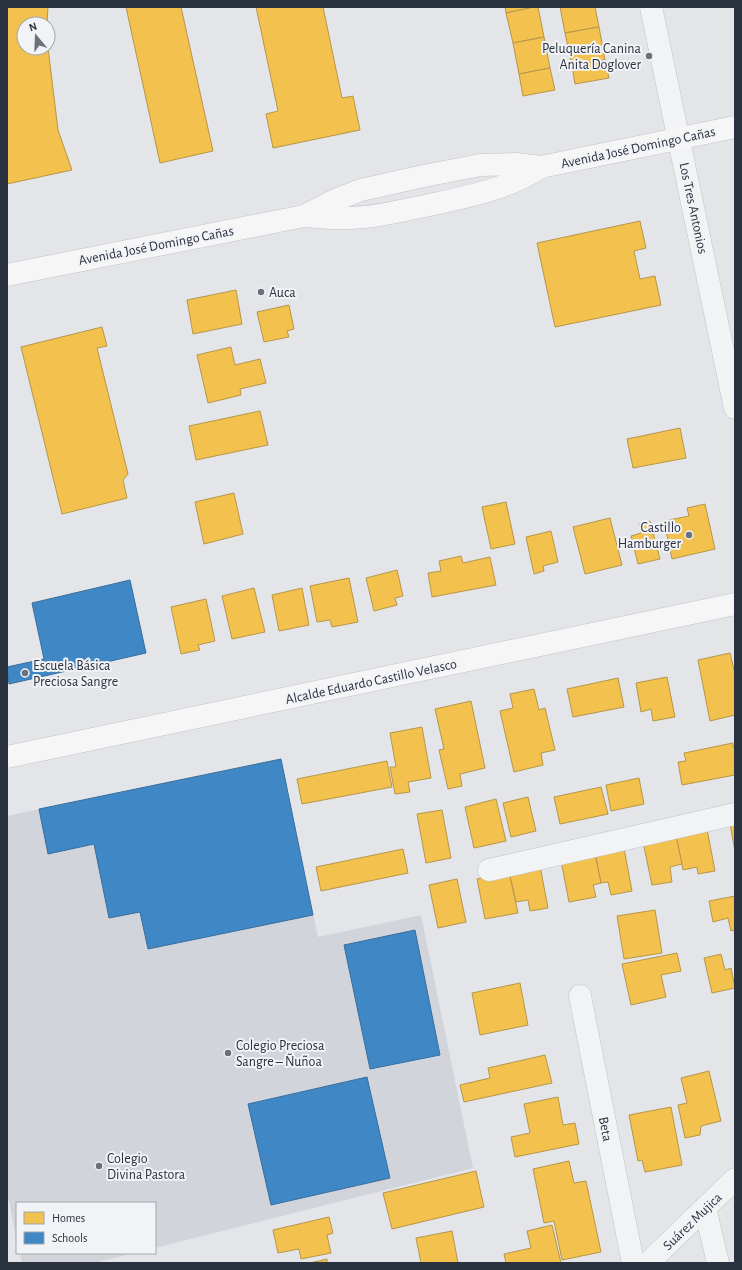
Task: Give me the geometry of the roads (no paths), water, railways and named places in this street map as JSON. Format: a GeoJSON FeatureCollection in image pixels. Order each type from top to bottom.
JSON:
{"type":"FeatureCollection","features":[{"type":"Feature","properties":{"kind":"street","name":"Los Tres Antonios"},"geometry":{"type":"LineString","coordinates":[[651,7],[735,408]]}},
{"type":"Feature","properties":{"kind":"street","name":"Avenida José Domingo Cañas"},"geometry":{"type":"LineString","coordinates":[[7,275],[304,216],[362,218],[398,211],[480,194],[503,187],[527,177],[541,168],[735,127]]}},
{"type":"Feature","properties":{"kind":"street","name":"Avenida José Domingo Cañas"},"geometry":{"type":"LineString","coordinates":[[304,216],[335,200],[361,190],[435,174],[480,165],[516,164],[541,168]]}},
{"type":"Feature","properties":{"kind":"street","name":"Alcalde Eduardo Castillo Velasco"},"geometry":{"type":"LineString","coordinates":[[7,757],[735,604]]}},
{"type":"Feature","properties":{"kind":"street"},"geometry":{"type":"LineString","coordinates":[[489,870],[735,814]]}},
{"type":"Feature","properties":{"kind":"street","name":"Beta"},"geometry":{"type":"LineString","coordinates":[[580,996],[633,1263]]}},
{"type":"Feature","properties":{"kind":"street","name":"Suárez Mujica"},"geometry":{"type":"LineString","coordinates":[[648,1263],[735,1179]]}},
{"type":"Feature","properties":{"kind":"street"},"geometry":{"type":"LineString","coordinates":[[705,1208],[718,1263]]}},
{"type":"Feature","properties":{"kind":"place","name":"Peluquería Canina Anita Doglover"},"geometry":{"type":"Point","coordinates":[649,56]}},
{"type":"Feature","properties":{"kind":"place","name":"Auca"},"geometry":{"type":"Point","coordinates":[261,292]}},
{"type":"Feature","properties":{"kind":"place","name":"Castillo Hamburger"},"geometry":{"type":"Point","coordinates":[689,535]}},
{"type":"Feature","properties":{"kind":"place","name":"Escuela Básica Preciosa Sangre"},"geometry":{"type":"Point","coordinates":[25,673]}},
{"type":"Feature","properties":{"kind":"place","name":"Colegio Preciosa Sangre – Ñuñoa"},"geometry":{"type":"Point","coordinates":[228,1053]}},
{"type":"Feature","properties":{"kind":"place","name":"Colegio Divina Pastora"},"geometry":{"type":"Point","coordinates":[99,1166]}}]}
